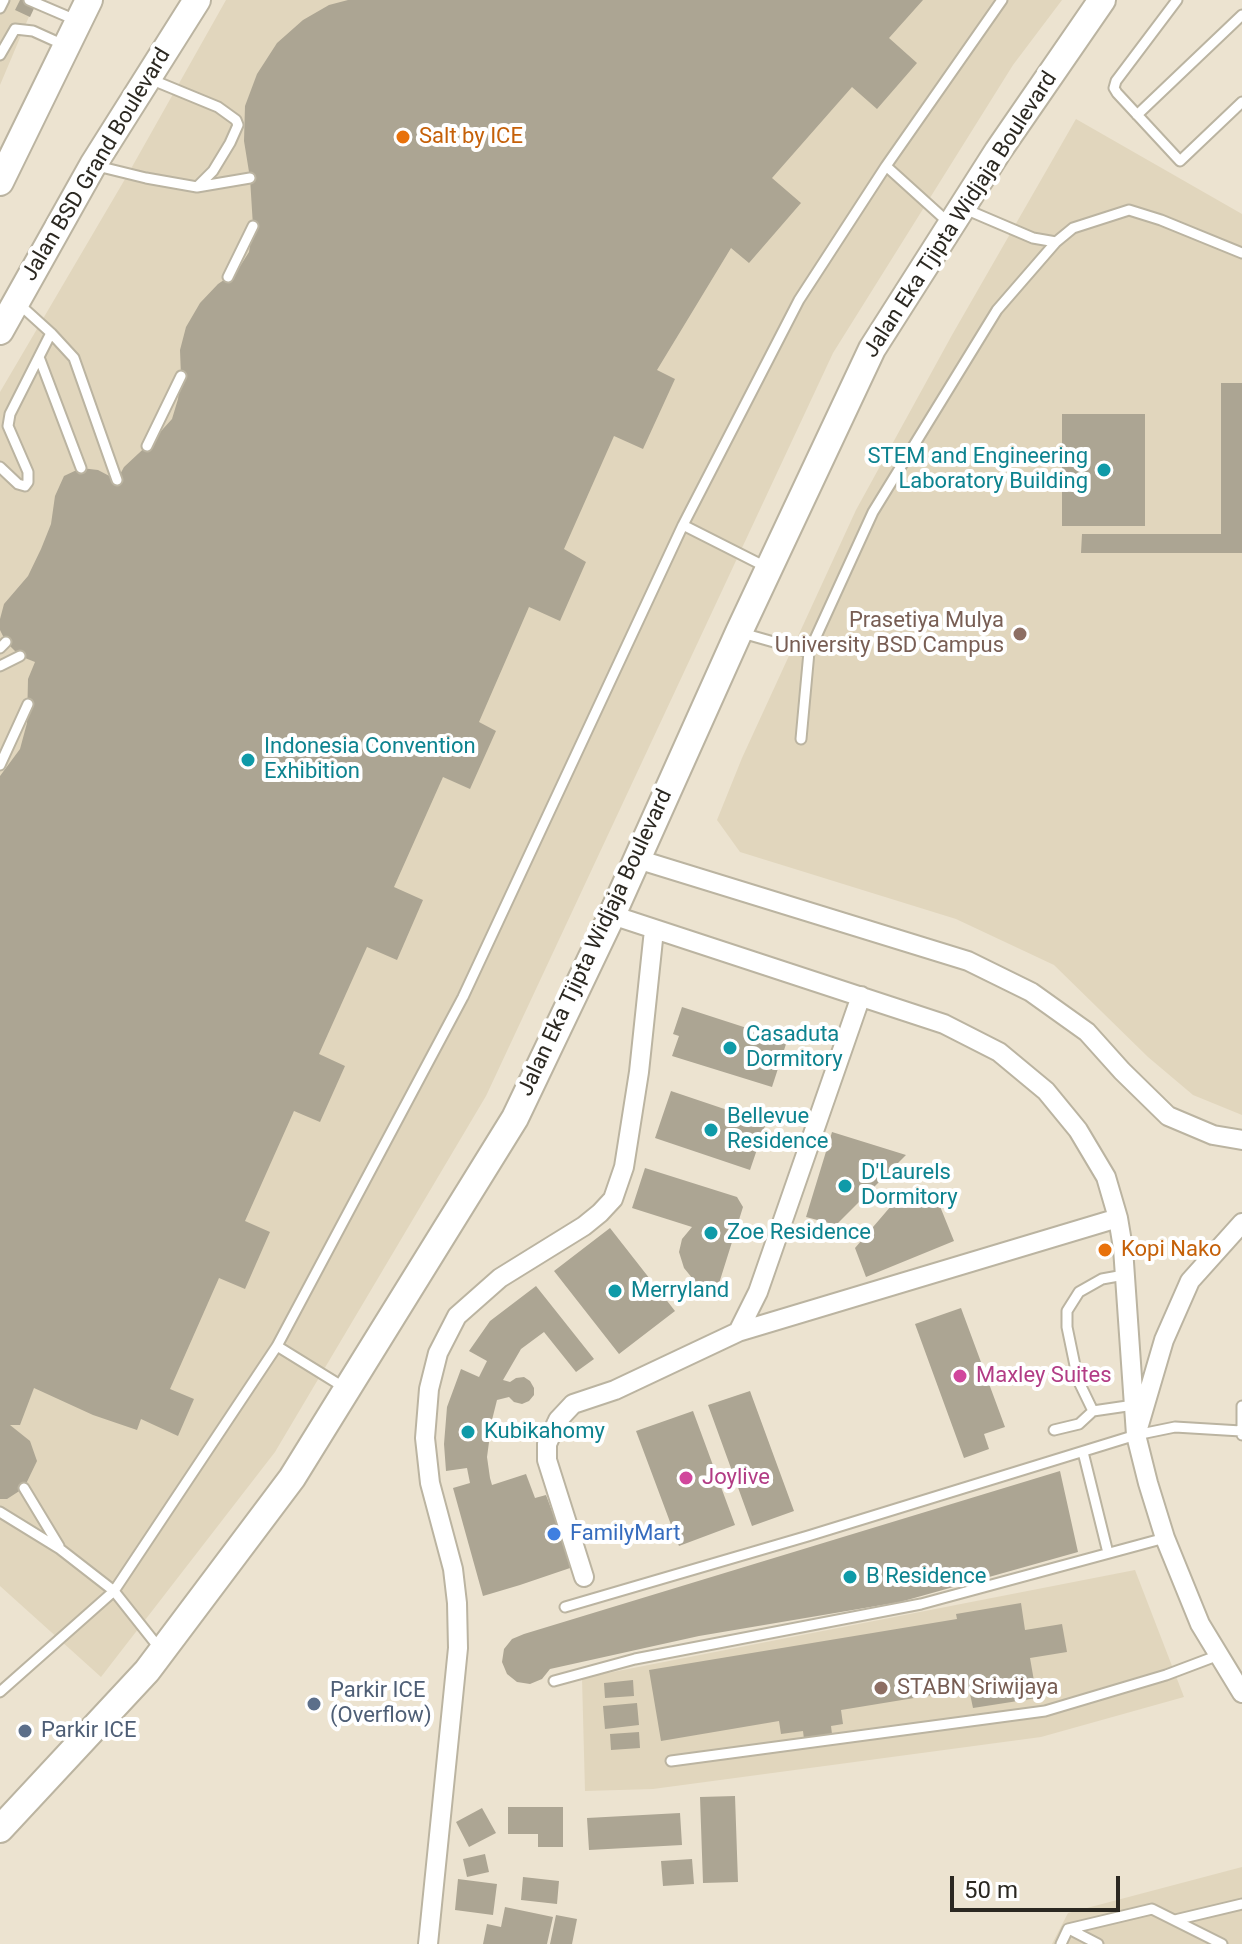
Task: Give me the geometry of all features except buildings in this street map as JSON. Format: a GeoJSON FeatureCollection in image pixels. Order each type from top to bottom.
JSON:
{"type":"FeatureCollection","features":[{"type":"Feature","properties":{"kind":"street","name":"Jalan BSD Grand Boulevard"},"geometry":{"type":"LineString","coordinates":[[0,331],[93,165],[197,0]]}},
{"type":"Feature","properties":{"kind":"street","name":"Jalan Eka Tjipta Widjaja Boulevard"},"geometry":{"type":"LineString","coordinates":[[0,1829],[147,1671],[292,1478],[515,1118],[612,915],[739,632],[872,349],[998,151],[1102,0]]}},
{"type":"Feature","properties":{"kind":"street"},"geometry":{"type":"LineString","coordinates":[[0,182],[84,11]]}},
{"type":"Feature","properties":{"kind":"street"},"geometry":{"type":"LineString","coordinates":[[637,859],[968,961],[1031,992],[1087,1032],[1168,1116],[1213,1135],[1242,1140]]}},
{"type":"Feature","properties":{"kind":"street"},"geometry":{"type":"LineString","coordinates":[[612,915],[944,1024],[999,1052],[1046,1091],[1078,1130],[1106,1177],[1118,1218],[1136,1435],[1148,1483],[1165,1538],[1200,1624],[1242,1693]]}},
{"type":"Feature","properties":{"kind":"street"},"geometry":{"type":"LineString","coordinates":[[428,1944],[458,1648],[453,1569],[430,1483],[425,1438],[429,1389],[438,1353],[457,1316],[500,1278],[584,1226],[613,1199],[624,1167],[637,1087],[654,930]]}},
{"type":"Feature","properties":{"kind":"street"},"geometry":{"type":"LineString","coordinates":[[738,1332],[758,1292],[861,996]]}},
{"type":"Feature","properties":{"kind":"street"},"geometry":{"type":"LineString","coordinates":[[584,1577],[547,1460],[547,1444],[558,1420],[573,1404],[615,1390],[738,1332],[1118,1218]]}},
{"type":"Feature","properties":{"kind":"street"},"geometry":{"type":"LineString","coordinates":[[1136,1435],[1164,1340],[1190,1281],[1242,1223]]}},
{"type":"Feature","properties":{"kind":"lane"},"geometry":{"type":"LineString","coordinates":[[0,8],[4,0]]}},
{"type":"Feature","properties":{"kind":"lane"},"geometry":{"type":"LineString","coordinates":[[29,0],[84,11]]}},
{"type":"Feature","properties":{"kind":"lane"},"geometry":{"type":"LineString","coordinates":[[0,1692],[114,1591],[277,1346],[463,997],[683,525],[799,300],[886,166],[1002,0]]}},
{"type":"Feature","properties":{"kind":"lane"},"geometry":{"type":"LineString","coordinates":[[1177,0],[1116,81],[1114,88],[1117,93],[1180,161],[1242,102]]}},
{"type":"Feature","properties":{"kind":"lane"},"geometry":{"type":"LineString","coordinates":[[1137,115],[1242,15]]}},
{"type":"Feature","properties":{"kind":"lane"},"geometry":{"type":"LineString","coordinates":[[0,55],[15,29],[33,31],[67,46]]}},
{"type":"Feature","properties":{"kind":"lane"},"geometry":{"type":"LineString","coordinates":[[147,78],[218,107],[236,120],[238,125],[230,143],[213,171],[197,187]]}},
{"type":"Feature","properties":{"kind":"lane"},"geometry":{"type":"LineString","coordinates":[[93,165],[197,187],[250,178]]}},
{"type":"Feature","properties":{"kind":"lane"},"geometry":{"type":"LineString","coordinates":[[886,166],[957,217],[1056,242]]}},
{"type":"Feature","properties":{"kind":"lane"},"geometry":{"type":"LineString","coordinates":[[801,739],[809,652],[873,512],[997,310],[1056,242],[1073,228],[1129,210],[1242,253]]}},
{"type":"Feature","properties":{"kind":"lane"},"geometry":{"type":"LineString","coordinates":[[228,277],[253,226]]}},
{"type":"Feature","properties":{"kind":"lane"},"geometry":{"type":"LineString","coordinates":[[16,302],[74,358],[117,480]]}},
{"type":"Feature","properties":{"kind":"lane"},"geometry":{"type":"LineString","coordinates":[[0,467],[18,484],[25,486],[28,482],[28,472],[8,426],[10,414],[51,333]]}},
{"type":"Feature","properties":{"kind":"lane"},"geometry":{"type":"LineString","coordinates":[[39,357],[81,468]]}},
{"type":"Feature","properties":{"kind":"lane"},"geometry":{"type":"LineString","coordinates":[[147,446],[181,376]]}},
{"type":"Feature","properties":{"kind":"lane"},"geometry":{"type":"LineString","coordinates":[[683,525],[769,568]]}},
{"type":"Feature","properties":{"kind":"lane"},"geometry":{"type":"LineString","coordinates":[[739,632],[809,652]]}},
{"type":"Feature","properties":{"kind":"lane"},"geometry":{"type":"LineString","coordinates":[[0,666],[20,656]]}},
{"type":"Feature","properties":{"kind":"lane"},"geometry":{"type":"LineString","coordinates":[[0,765],[28,704]]}},
{"type":"Feature","properties":{"kind":"lane"},"geometry":{"type":"LineString","coordinates":[[1093,1411],[1078,1380],[1067,1327],[1067,1311],[1079,1292],[1102,1279],[1124,1275]]}},
{"type":"Feature","properties":{"kind":"lane"},"geometry":{"type":"LineString","coordinates":[[277,1346],[347,1389]]}},
{"type":"Feature","properties":{"kind":"lane"},"geometry":{"type":"LineString","coordinates":[[1054,1430],[1079,1424],[1093,1411],[1134,1405]]}},
{"type":"Feature","properties":{"kind":"lane"},"geometry":{"type":"LineString","coordinates":[[565,1607],[1136,1435],[1175,1427],[1242,1434],[1242,1406]]}},
{"type":"Feature","properties":{"kind":"lane"},"geometry":{"type":"LineString","coordinates":[[1083,1452],[1108,1553]]}},
{"type":"Feature","properties":{"kind":"lane"},"geometry":{"type":"LineString","coordinates":[[24,1488],[60,1549]]}},
{"type":"Feature","properties":{"kind":"lane"},"geometry":{"type":"LineString","coordinates":[[0,1512],[60,1549],[114,1591],[162,1651]]}},
{"type":"Feature","properties":{"kind":"lane"},"geometry":{"type":"LineString","coordinates":[[554,1681],[635,1659],[921,1604],[1165,1538]]}},
{"type":"Feature","properties":{"kind":"lane"},"geometry":{"type":"LineString","coordinates":[[671,1761],[1045,1711],[1166,1675],[1219,1655]]}},
{"type":"Feature","properties":{"kind":"lane"},"geometry":{"type":"LineString","coordinates":[[1175,1920],[1242,1904]]}},
{"type":"Feature","properties":{"kind":"lane"},"geometry":{"type":"LineString","coordinates":[[1068,1929],[1152,1909],[1222,1944]]}},
{"type":"Feature","properties":{"kind":"lane"},"geometry":{"type":"LineString","coordinates":[[1061,1944],[1068,1929]]}},
{"type":"Feature","properties":{"kind":"lane"},"geometry":{"type":"LineString","coordinates":[[1068,1929],[1098,1944]]}},
{"type":"Feature","properties":{"kind":"shaded area"},"geometry":{"type":"Polygon","coordinates":[[[0,0],[36,0],[0,85],[0,0]]]}},
{"type":"Feature","properties":{"kind":"shaded area","name":"Indonesia Convention Exhibition"},"geometry":{"type":"Polygon","coordinates":[[[226,0],[1062,0],[1013,65],[833,353],[486,1096],[275,1452],[101,1677],[0,1586],[0,392],[226,0]]]}},
{"type":"Feature","properties":{"kind":"shaded area","name":"Prasetiya Mulya University BSD Campus"},"geometry":{"type":"Polygon","coordinates":[[[1076,119],[1242,214],[1242,1115],[1193,1095],[1148,1057],[1054,965],[956,919],[740,852],[717,820],[742,758],[856,510],[1076,119]]]}},
{"type":"Feature","properties":{"kind":"shaded area","name":"STABN Sriwijaya"},"geometry":{"type":"Polygon","coordinates":[[[1135,1570],[1184,1697],[1041,1737],[653,1789],[585,1791],[582,1678],[1135,1570]]]}},
{"type":"Feature","properties":{"kind":"shaded area"},"geometry":{"type":"Polygon","coordinates":[[[1242,1867],[1242,1944],[1052,1944],[1068,1913],[1242,1867]]]}},
{"type":"Feature","properties":{"kind":"place","name":"Salt by ICE"},"geometry":{"type":"Point","coordinates":[403,137]}},
{"type":"Feature","properties":{"kind":"place","name":"STEM and Engineering Laboratory Building"},"geometry":{"type":"Point","coordinates":[1104,470]}},
{"type":"Feature","properties":{"kind":"place","name":"Prasetiya Mulya University BSD Campus"},"geometry":{"type":"Point","coordinates":[1020,634]}},
{"type":"Feature","properties":{"kind":"place","name":"Indonesia Convention Exhibition"},"geometry":{"type":"Point","coordinates":[248,760]}},
{"type":"Feature","properties":{"kind":"place","name":"Casaduta Dormitory"},"geometry":{"type":"Point","coordinates":[730,1048]}},
{"type":"Feature","properties":{"kind":"place","name":"Bellevue Residence"},"geometry":{"type":"Point","coordinates":[711,1130]}},
{"type":"Feature","properties":{"kind":"place","name":"D'Laurels Dormitory"},"geometry":{"type":"Point","coordinates":[845,1186]}},
{"type":"Feature","properties":{"kind":"place","name":"Zoe Residence"},"geometry":{"type":"Point","coordinates":[711,1233]}},
{"type":"Feature","properties":{"kind":"place","name":"Kopi Nako"},"geometry":{"type":"Point","coordinates":[1105,1250]}},
{"type":"Feature","properties":{"kind":"place","name":"Merryland"},"geometry":{"type":"Point","coordinates":[615,1291]}},
{"type":"Feature","properties":{"kind":"place","name":"Maxley Suites"},"geometry":{"type":"Point","coordinates":[960,1376]}},
{"type":"Feature","properties":{"kind":"place","name":"Kubikahomy"},"geometry":{"type":"Point","coordinates":[468,1432]}},
{"type":"Feature","properties":{"kind":"place","name":"Joylive"},"geometry":{"type":"Point","coordinates":[686,1478]}},
{"type":"Feature","properties":{"kind":"place","name":"FamilyMart"},"geometry":{"type":"Point","coordinates":[554,1534]}},
{"type":"Feature","properties":{"kind":"place","name":"B Residence"},"geometry":{"type":"Point","coordinates":[850,1577]}},
{"type":"Feature","properties":{"kind":"place","name":"STABN Sriwijaya"},"geometry":{"type":"Point","coordinates":[881,1688]}},
{"type":"Feature","properties":{"kind":"place","name":"Parkir ICE (Overflow)"},"geometry":{"type":"Point","coordinates":[314,1704]}},
{"type":"Feature","properties":{"kind":"place","name":"Parkir ICE"},"geometry":{"type":"Point","coordinates":[25,1731]}}]}
